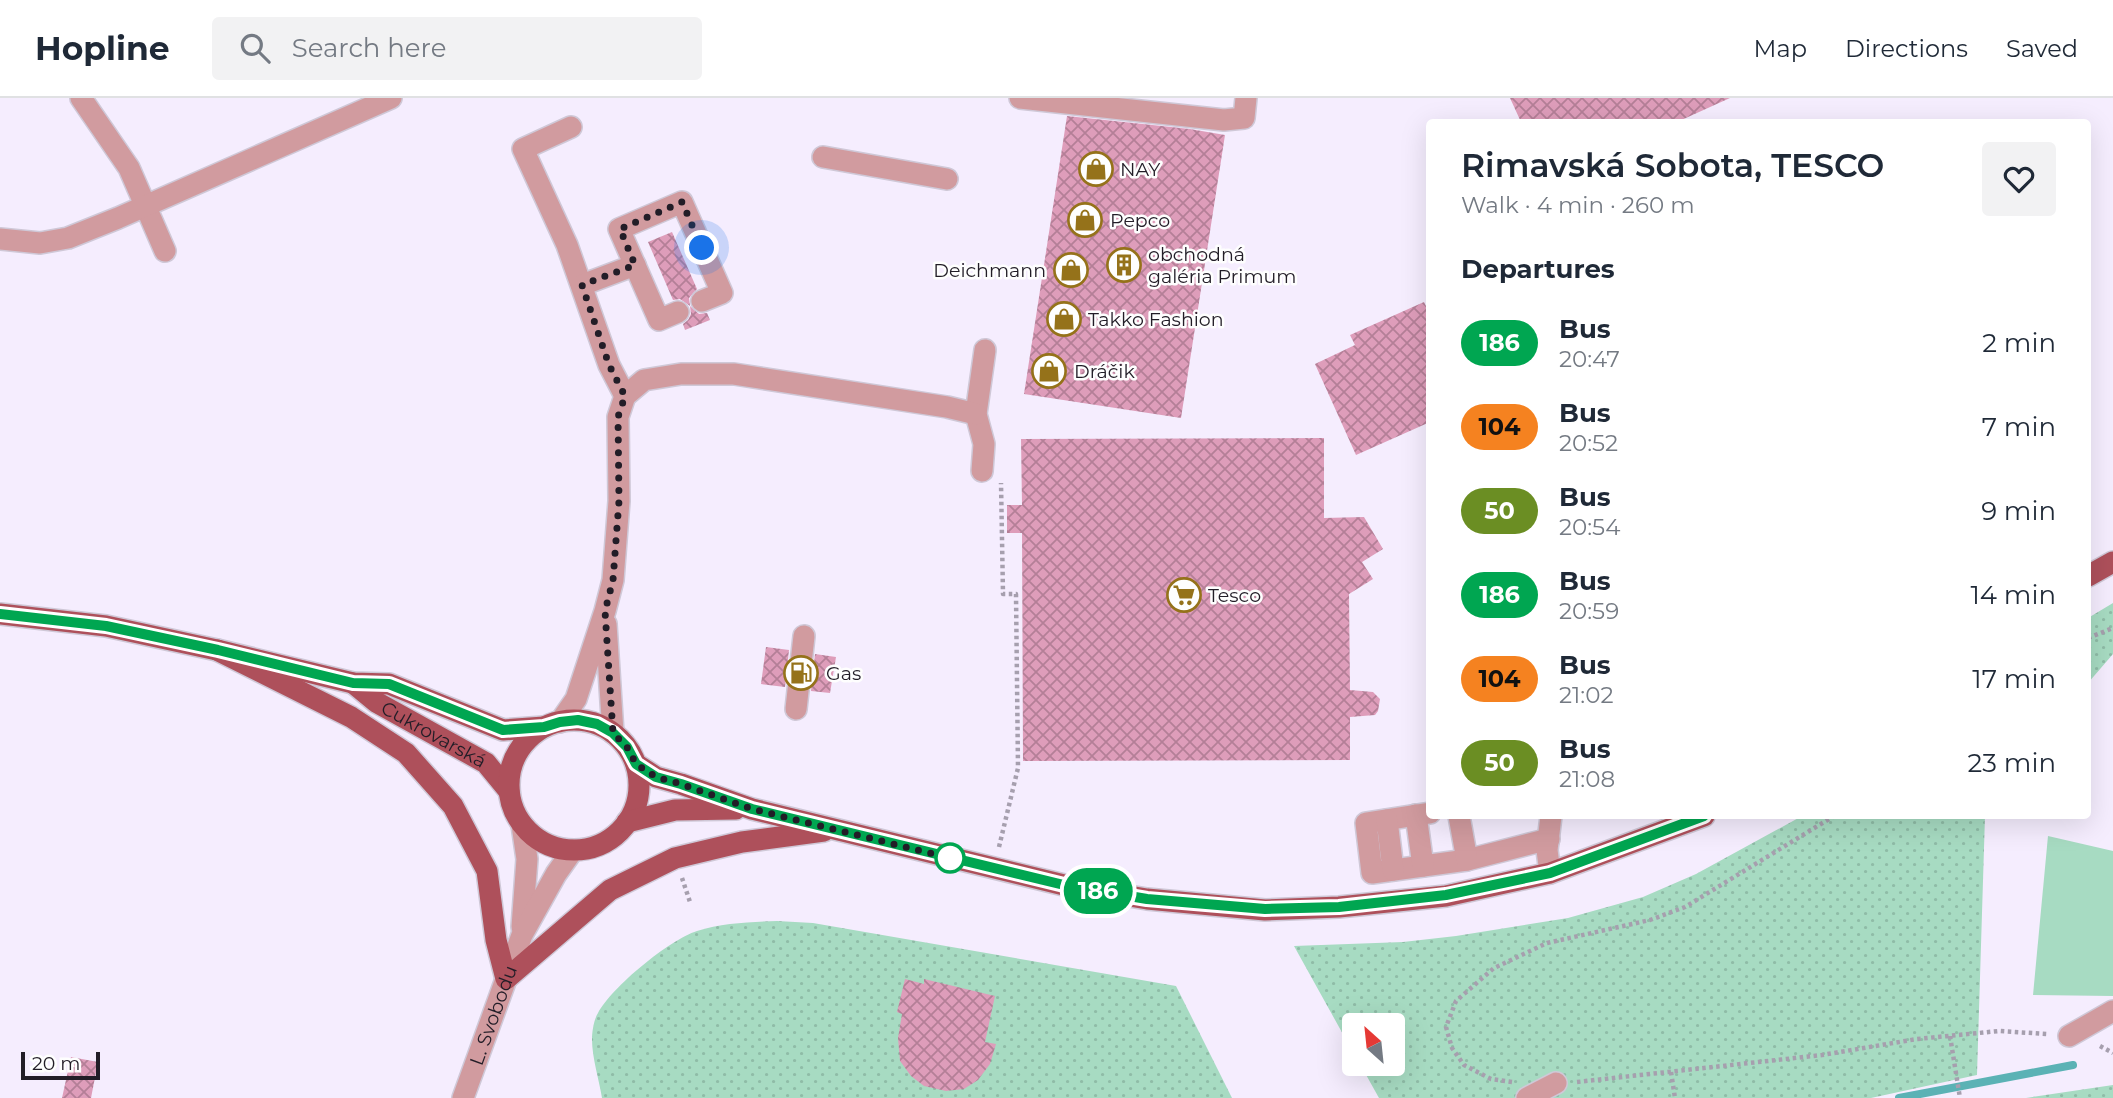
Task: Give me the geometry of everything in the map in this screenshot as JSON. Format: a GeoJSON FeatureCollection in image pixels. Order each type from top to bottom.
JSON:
{"type":"FeatureCollection","features":[{"type":"Feature","properties":{"kind":"main road"},"geometry":{"type":"LineString","coordinates":[[2091,574],[2113,562]]}},
{"type":"Feature","properties":{"kind":"main road","name":"Cukrovarská"},"geometry":{"type":"LineString","coordinates":[[0,614],[106,626],[353,683],[389,684],[503,730],[578,720],[597,724],[613,733]]}},
{"type":"Feature","properties":{"kind":"main road"},"geometry":{"type":"LineString","coordinates":[[218,650],[351,717],[406,753],[453,806],[487,871],[496,940],[506,979],[610,890],[675,858],[742,842],[836,830]]}},
{"type":"Feature","properties":{"kind":"main road","name":"Cukrovarská"},"geometry":{"type":"LineString","coordinates":[[353,683],[376,702],[486,763],[509,791]]}},
{"type":"Feature","properties":{"kind":"main road","name":"Cukrovarská"},"geometry":{"type":"LineString","coordinates":[[522,825],[513,809],[509,791],[511,766],[524,744],[552,725]]}},
{"type":"Feature","properties":{"kind":"main road"},"geometry":{"type":"LineString","coordinates":[[522,825],[536,838],[554,847],[573,850],[594,847],[613,837],[628,822],[636,804],[639,784],[636,764],[627,747],[613,733]]}},
{"type":"Feature","properties":{"kind":"main road"},"geometry":{"type":"LineString","coordinates":[[636,764],[656,777],[752,809],[1064,885],[1147,899],[1265,909],[1339,907],[1446,895],[1550,873],[1696,819]]}},
{"type":"Feature","properties":{"kind":"main road"},"geometry":{"type":"LineString","coordinates":[[628,822],[675,810],[752,809]]}},
{"type":"Feature","properties":{"kind":"street"},"geometry":{"type":"LineString","coordinates":[[81,98],[129,168],[165,251]]}},
{"type":"Feature","properties":{"kind":"street"},"geometry":{"type":"LineString","coordinates":[[0,239],[40,243],[68,238],[391,98]]}},
{"type":"Feature","properties":{"kind":"street"},"geometry":{"type":"LineString","coordinates":[[1020,98],[1224,120],[1244,118],[1246,98]]}},
{"type":"Feature","properties":{"kind":"street"},"geometry":{"type":"LineString","coordinates":[[571,127],[523,149],[566,245],[609,365],[625,396]]}},
{"type":"Feature","properties":{"kind":"street"},"geometry":{"type":"LineString","coordinates":[[823,157],[947,179]]}},
{"type":"Feature","properties":{"kind":"street"},"geometry":{"type":"LineString","coordinates":[[678,312],[659,320],[620,229],[682,202],[722,293],[702,301]]}},
{"type":"Feature","properties":{"kind":"street"},"geometry":{"type":"LineString","coordinates":[[582,285],[635,265]]}},
{"type":"Feature","properties":{"kind":"street"},"geometry":{"type":"LineString","coordinates":[[985,350],[976,414],[992,472]]}},
{"type":"Feature","properties":{"kind":"street"},"geometry":{"type":"LineString","coordinates":[[552,725],[576,699],[605,611],[613,580],[619,501],[618,417],[625,396],[644,380],[681,374],[734,374],[947,407],[976,414]]}},
{"type":"Feature","properties":{"kind":"street"},"geometry":{"type":"LineString","coordinates":[[605,611],[613,733]]}},
{"type":"Feature","properties":{"kind":"street"},"geometry":{"type":"LineString","coordinates":[[796,709],[804,636]]}},
{"type":"Feature","properties":{"kind":"street"},"geometry":{"type":"LineString","coordinates":[[1423,866],[1426,813],[1376,821],[1372,873],[1467,860],[1549,839]]}},
{"type":"Feature","properties":{"kind":"street"},"geometry":{"type":"LineString","coordinates":[[1460,819],[1467,860]]}},
{"type":"Feature","properties":{"kind":"street"},"geometry":{"type":"LineString","coordinates":[[1550,873],[1547,850],[1551,819]]}},
{"type":"Feature","properties":{"kind":"street"},"geometry":{"type":"LineString","coordinates":[[522,825],[527,859],[522,935]]}},
{"type":"Feature","properties":{"kind":"street"},"geometry":{"type":"LineString","coordinates":[[522,935],[556,874],[573,850]]}},
{"type":"Feature","properties":{"kind":"street","name":"L. Svobodu"},"geometry":{"type":"LineString","coordinates":[[463,1098],[522,935]]}},
{"type":"Feature","properties":{"kind":"street"},"geometry":{"type":"LineString","coordinates":[[2069,1036],[2113,1011]]}},
{"type":"Feature","properties":{"kind":"street"},"geometry":{"type":"LineString","coordinates":[[1521,1090],[1556,1083]]}},
{"type":"Feature","properties":{"kind":"path"},"geometry":{"type":"LineString","coordinates":[[992,472],[1003,594],[1016,594],[1018,768],[998,852]]}},
{"type":"Feature","properties":{"kind":"path"},"geometry":{"type":"LineString","coordinates":[[2091,637],[2113,628]]}},
{"type":"Feature","properties":{"kind":"path"},"geometry":{"type":"LineString","coordinates":[[1521,1090],[1464,1065],[1451,1048],[1446,1027],[1456,1001],[1494,968],[1547,943],[1650,920],[1685,907],[1829,819]]}},
{"type":"Feature","properties":{"kind":"path"},"geometry":{"type":"LineString","coordinates":[[678,868],[690,902]]}},
{"type":"Feature","properties":{"kind":"path"},"geometry":{"type":"LineString","coordinates":[[1556,1083],[1589,1082],[1822,1055],[1917,1039],[1999,1031],[2069,1036],[2092,1042],[2113,1053]]}},
{"type":"Feature","properties":{"kind":"path"},"geometry":{"type":"LineString","coordinates":[[1950,1035],[1960,1097]]}},
{"type":"Feature","properties":{"kind":"path"},"geometry":{"type":"LineString","coordinates":[[1671,1072],[1675,1098]]}},
{"type":"Feature","properties":{"kind":"green space"},"geometry":{"type":"Polygon","coordinates":[[[2113,603],[2113,654],[2091,680],[2091,616],[2113,603]]]}},
{"type":"Feature","properties":{"kind":"green space"},"geometry":{"type":"Polygon","coordinates":[[[1797,819],[1985,819],[1977,1075],[1871,1098],[1379,1098],[1367,1076],[1405,1076],[1405,1013],[1342,1013],[1342,1032],[1294,946],[1403,942],[1456,936],[1568,918],[1643,897],[1696,874],[1797,819]]]}},
{"type":"Feature","properties":{"kind":"green space"},"geometry":{"type":"Polygon","coordinates":[[[2048,836],[2113,851],[2113,996],[2033,995],[2048,836]]]}},
{"type":"Feature","properties":{"kind":"green space"},"geometry":{"type":"Polygon","coordinates":[[[777,921],[813,923],[1176,986],[1232,1098],[602,1098],[593,1054],[592,1033],[597,1016],[615,990],[657,954],[685,936],[707,928],[777,921]]]}},
{"type":"Feature","properties":{"kind":"green space"},"geometry":{"type":"Polygon","coordinates":[[[2113,1085],[2113,1098],[2026,1098],[2113,1085]]]}},
{"type":"Feature","properties":{"kind":"building"},"geometry":{"type":"Polygon","coordinates":[[[1510,98],[1730,98],[1684,119],[1520,119],[1510,98]]]}},
{"type":"Feature","properties":{"kind":"building","name":"obchodná galéria Primum"},"geometry":{"type":"Polygon","coordinates":[[[1067,116],[1225,135],[1181,418],[1024,394],[1067,116]]]}},
{"type":"Feature","properties":{"kind":"building"},"geometry":{"type":"Polygon","coordinates":[[[672,232],[697,289],[689,298],[690,306],[680,299],[673,300],[648,242],[672,232]]]}},
{"type":"Feature","properties":{"kind":"building"},"geometry":{"type":"Polygon","coordinates":[[[1424,302],[1426,306],[1426,424],[1356,455],[1315,364],[1355,345],[1350,335],[1424,302]]]}},
{"type":"Feature","properties":{"kind":"building"},"geometry":{"type":"Polygon","coordinates":[[[690,306],[699,314],[707,313],[710,320],[685,330],[683,324],[691,314],[690,306]]]}},
{"type":"Feature","properties":{"kind":"building","name":"Tesco"},"geometry":{"type":"Polygon","coordinates":[[[1324,438],[1324,518],[1364,517],[1383,549],[1362,562],[1373,579],[1349,594],[1350,690],[1373,692],[1380,699],[1375,715],[1350,717],[1350,760],[1023,761],[1022,533],[1007,533],[1007,505],[1022,505],[1021,439],[1324,438]]]}},
{"type":"Feature","properties":{"kind":"building"},"geometry":{"type":"Polygon","coordinates":[[[766,647],[789,650],[785,687],[761,684],[766,647]]]}},
{"type":"Feature","properties":{"kind":"building"},"geometry":{"type":"Polygon","coordinates":[[[815,654],[836,657],[830,693],[811,691],[815,654]]]}},
{"type":"Feature","properties":{"kind":"building"},"geometry":{"type":"Polygon","coordinates":[[[905,979],[924,984],[924,979],[995,996],[985,1042],[996,1044],[990,1064],[978,1080],[964,1089],[946,1091],[924,1086],[911,1076],[900,1061],[898,1038],[902,1014],[897,1012],[905,979]]]}},
{"type":"Feature","properties":{"kind":"building"},"geometry":{"type":"Polygon","coordinates":[[[71,1057],[98,1062],[91,1098],[62,1098],[71,1057]]]}},
{"type":"Feature","properties":{"kind":"waterway"},"geometry":{"type":"LineString","coordinates":[[1899,1098],[2073,1065]]}},
{"type":"Feature","properties":{"kind":"bus line","name":"186"},"geometry":{"type":"LineString","coordinates":[[0,614],[106,626],[353,683],[389,684],[503,730],[544,727],[578,720],[597,724],[613,733],[627,747],[636,764],[656,777],[752,809],[1064,885],[1147,899],[1265,909],[1339,907],[1446,895],[1550,873],[1696,819]]}},
{"type":"Feature","properties":{"kind":"place","name":"NAY"},"geometry":{"type":"Point","coordinates":[1096,169]}},
{"type":"Feature","properties":{"kind":"place","name":"Pepco"},"geometry":{"type":"Point","coordinates":[1085,220]}},
{"type":"Feature","properties":{"kind":"place","name":"obchodná galéria Primum"},"geometry":{"type":"Point","coordinates":[1124,265]}},
{"type":"Feature","properties":{"kind":"place","name":"Deichmann"},"geometry":{"type":"Point","coordinates":[1071,270]}},
{"type":"Feature","properties":{"kind":"place","name":"Takko Fashion"},"geometry":{"type":"Point","coordinates":[1064,319]}},
{"type":"Feature","properties":{"kind":"place","name":"Dráčik"},"geometry":{"type":"Point","coordinates":[1049,371]}},
{"type":"Feature","properties":{"kind":"place","name":"Tesco"},"geometry":{"type":"Point","coordinates":[1184,595]}},
{"type":"Feature","properties":{"kind":"place","name":"Gas"},"geometry":{"type":"Point","coordinates":[801,673]}},
{"type":"Feature","properties":{"kind":"route"},"geometry":{"type":"LineString","coordinates":[[702,248],[682,202],[620,229],[635,265],[582,285],[609,365],[625,396],[618,417],[619,501],[613,580],[605,611],[613,733],[627,747],[636,764],[656,777],[752,809],[950,858]]}}]}
